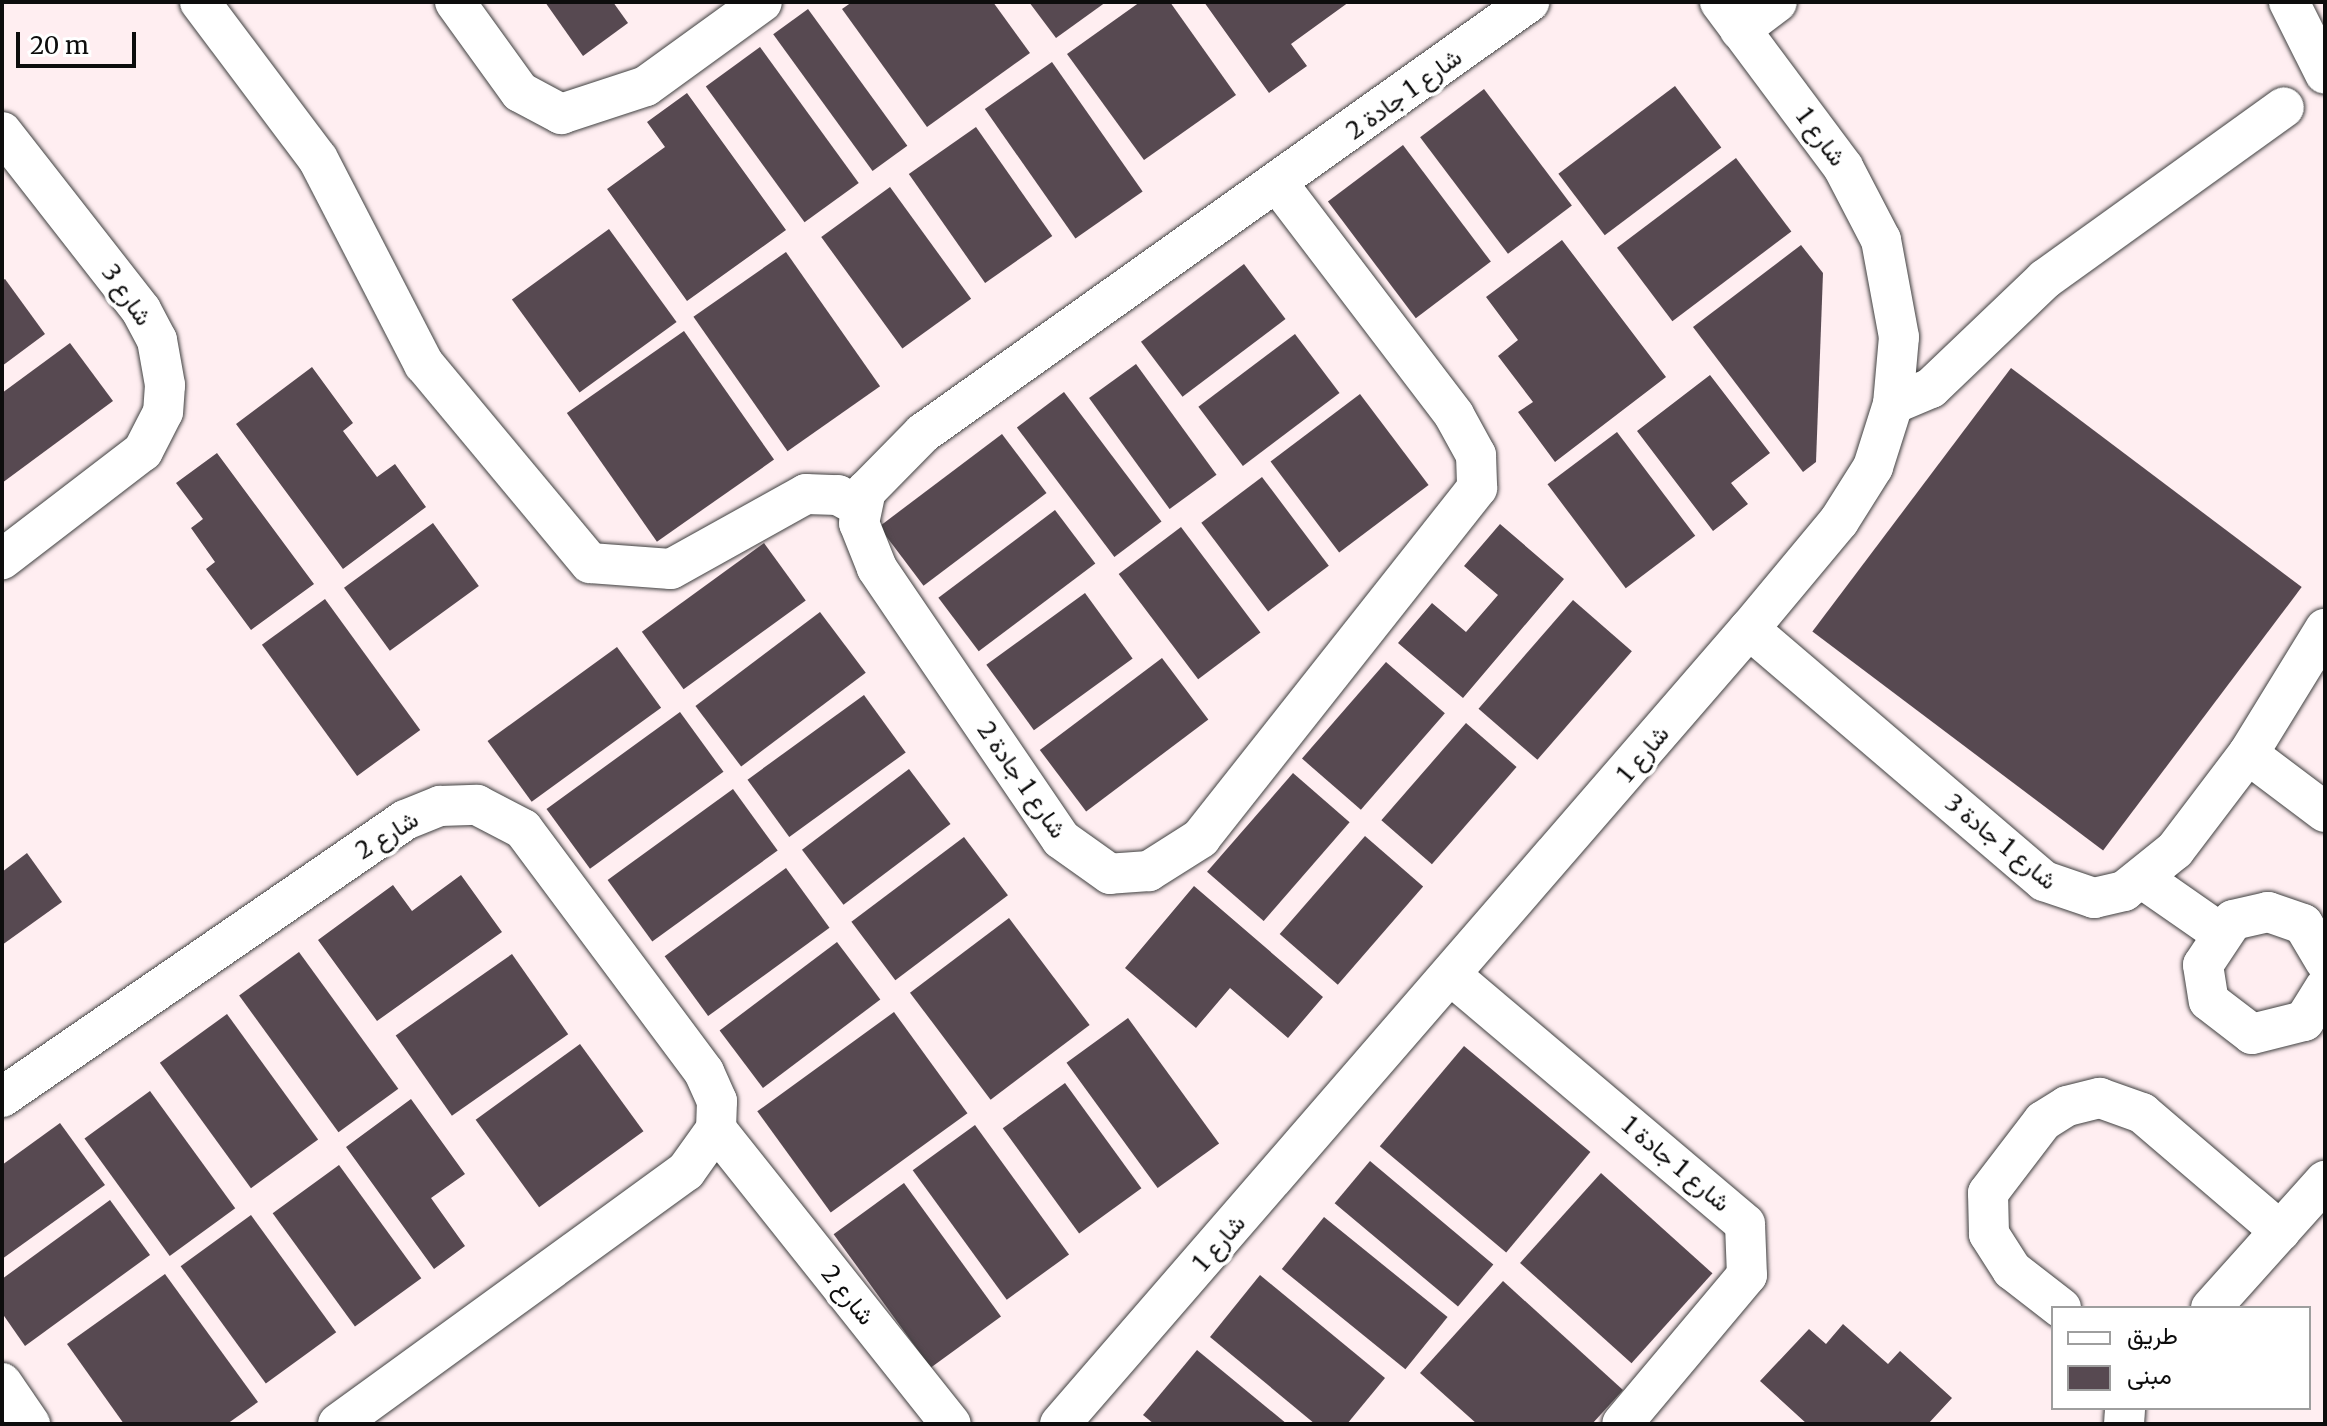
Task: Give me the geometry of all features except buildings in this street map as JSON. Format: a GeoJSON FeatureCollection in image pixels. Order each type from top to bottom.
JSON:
{"type":"FeatureCollection","features":[{"type":"Feature","properties":{"kind":"street"},"geometry":{"type":"LineString","coordinates":[[200,2],[318,159],[424,364],[590,563],[671,569],[806,494],[838,495],[860,507]]}},
{"type":"Feature","properties":{"kind":"street"},"geometry":{"type":"LineString","coordinates":[[455,2],[520,92],[561,114],[646,86],[762,2]]}},
{"type":"Feature","properties":{"kind":"street","name":"شارع 1 جادة 2"},"geometry":{"type":"LineString","coordinates":[[1279,185],[1454,415],[1479,478],[1464,512],[1193,846],[1129,875],[1078,857],[877,568],[862,539],[860,507],[875,475],[923,433],[1279,185],[1529,2]]}},
{"type":"Feature","properties":{"kind":"street"},"geometry":{"type":"LineString","coordinates":[[1730,16],[1777,2]]}},
{"type":"Feature","properties":{"kind":"street"},"geometry":{"type":"LineString","coordinates":[[2289,2],[2325,74]]}},
{"type":"Feature","properties":{"kind":"street","name":"شارع 1"},"geometry":{"type":"LineString","coordinates":[[1060,1424],[1453,977],[1859,495],[1893,404],[1896,301],[1871,216],[1730,16]]}},
{"type":"Feature","properties":{"kind":"street"},"geometry":{"type":"LineString","coordinates":[[1893,404],[1931,388],[2045,279],[2284,107]]}},
{"type":"Feature","properties":{"kind":"street","name":"شارع 3"},"geometry":{"type":"LineString","coordinates":[[2,132],[141,310],[157,340],[165,385],[163,412],[143,451],[2,559]]}},
{"type":"Feature","properties":{"kind":"street","name":"شارع 1 جادة 3"},"geometry":{"type":"LineString","coordinates":[[1749,629],[2044,881],[2094,898],[2143,879],[2248,754],[2325,629]]}},
{"type":"Feature","properties":{"kind":"street"},"geometry":{"type":"LineString","coordinates":[[2248,754],[2325,812]]}},
{"type":"Feature","properties":{"kind":"street","name":"شارع 2"},"geometry":{"type":"LineString","coordinates":[[2,1097],[405,820],[460,804],[496,811],[546,854],[704,1072],[717,1101],[716,1129],[951,1424]]}},
{"type":"Feature","properties":{"kind":"street"},"geometry":{"type":"LineString","coordinates":[[2143,879],[2219,932]]}},
{"type":"Feature","properties":{"kind":"street"},"geometry":{"type":"LineString","coordinates":[[2322,1003],[2271,1035],[2235,1028],[2203,984],[2203,965],[2219,932],[2250,913],[2286,915],[2315,938],[2325,961]]}},
{"type":"Feature","properties":{"kind":"street","name":"شارع 1 جادة 1"},"geometry":{"type":"LineString","coordinates":[[1453,977],[1745,1224],[1747,1275],[1622,1424]]}},
{"type":"Feature","properties":{"kind":"street"},"geometry":{"type":"LineString","coordinates":[[2058,1306],[2012,1270],[1989,1234],[1988,1193],[2043,1121],[2067,1106],[2100,1098],[2142,1113],[2280,1231]]}},
{"type":"Feature","properties":{"kind":"street"},"geometry":{"type":"LineString","coordinates":[[338,1424],[686,1171],[716,1129]]}},
{"type":"Feature","properties":{"kind":"street"},"geometry":{"type":"LineString","coordinates":[[2213,1306],[2325,1181]]}},
{"type":"Feature","properties":{"kind":"street"},"geometry":{"type":"LineString","coordinates":[[2,1383],[30,1424]]}}]}
